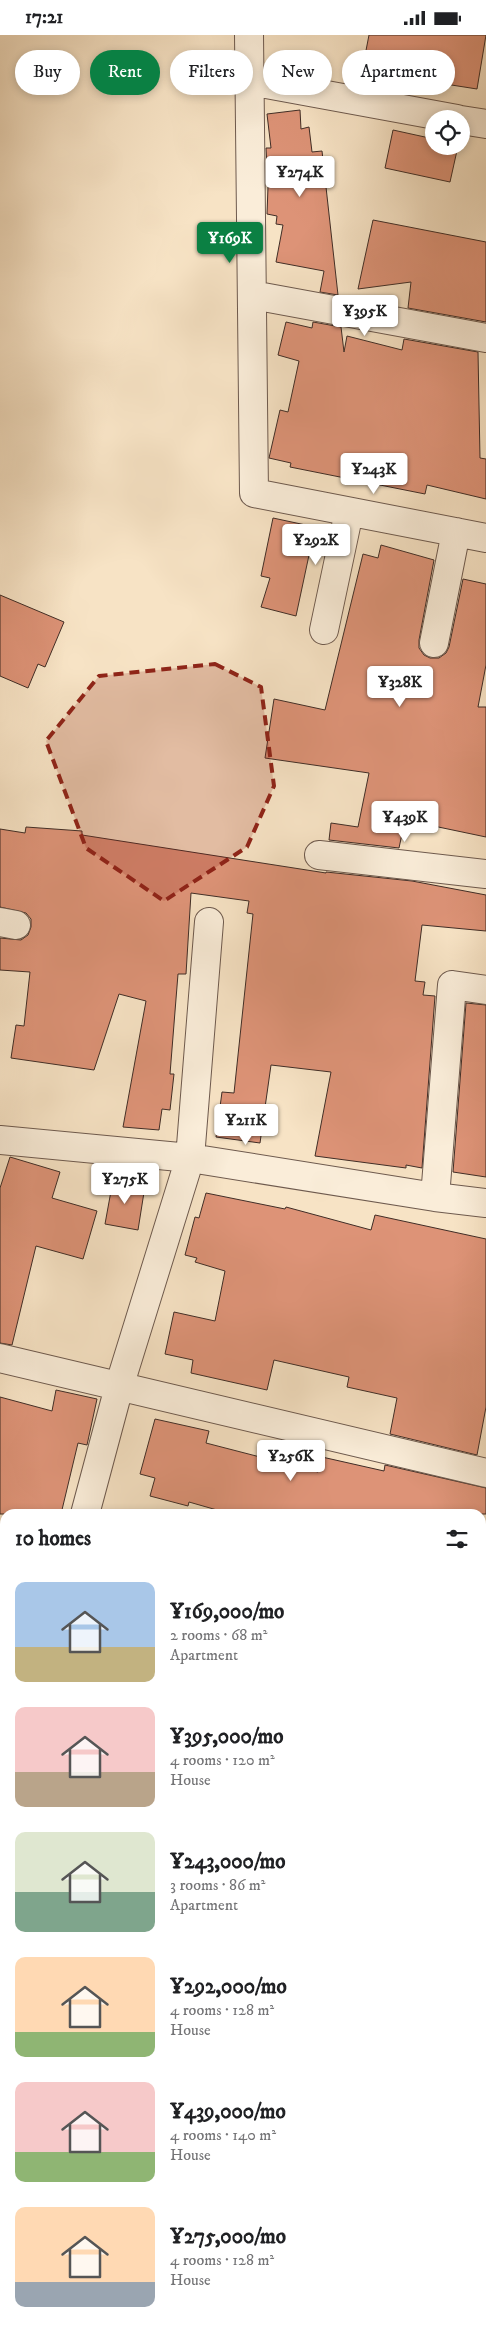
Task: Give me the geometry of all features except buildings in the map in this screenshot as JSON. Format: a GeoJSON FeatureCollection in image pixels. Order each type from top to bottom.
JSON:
{"type":"FeatureCollection","features":[{"type":"Feature","properties":{"kind":"street"},"geometry":{"type":"LineString","coordinates":[[249,35],[249,50]]}},
{"type":"Feature","properties":{"kind":"street"},"geometry":{"type":"LineString","coordinates":[[253,82],[425,113]]}},
{"type":"Feature","properties":{"kind":"street"},"geometry":{"type":"LineString","coordinates":[[250,95],[254,493],[486,538]]}},
{"type":"Feature","properties":{"kind":"street"},"geometry":{"type":"LineString","coordinates":[[470,121],[486,124]]}},
{"type":"Feature","properties":{"kind":"street"},"geometry":{"type":"LineString","coordinates":[[252,295],[486,338]]}},
{"type":"Feature","properties":{"kind":"street"},"geometry":{"type":"LineString","coordinates":[[324,630],[349,512]]}},
{"type":"Feature","properties":{"kind":"street"},"geometry":{"type":"LineString","coordinates":[[434,643],[456,532]]}},
{"type":"Feature","properties":{"kind":"street"},"geometry":{"type":"LineString","coordinates":[[320,855],[486,874]]}},
{"type":"Feature","properties":{"kind":"street"},"geometry":{"type":"LineString","coordinates":[[87,1509],[119,1387],[190,1158],[209,922]]}},
{"type":"Feature","properties":{"kind":"street"},"geometry":{"type":"LineString","coordinates":[[435,1197],[452,985],[486,990]]}},
{"type":"Feature","properties":{"kind":"street"},"geometry":{"type":"LineString","coordinates":[[0,1140],[190,1158],[435,1197],[486,1203]]}},
{"type":"Feature","properties":{"kind":"street"},"geometry":{"type":"LineString","coordinates":[[0,1358],[486,1471]]}},
{"type":"Feature","properties":{"kind":"highlighted area"},"geometry":{"type":"Polygon","coordinates":[[[215,664],[261,687],[274,786],[247,847],[164,901],[86,848],[46,741],[99,676],[215,664]]]}}]}
